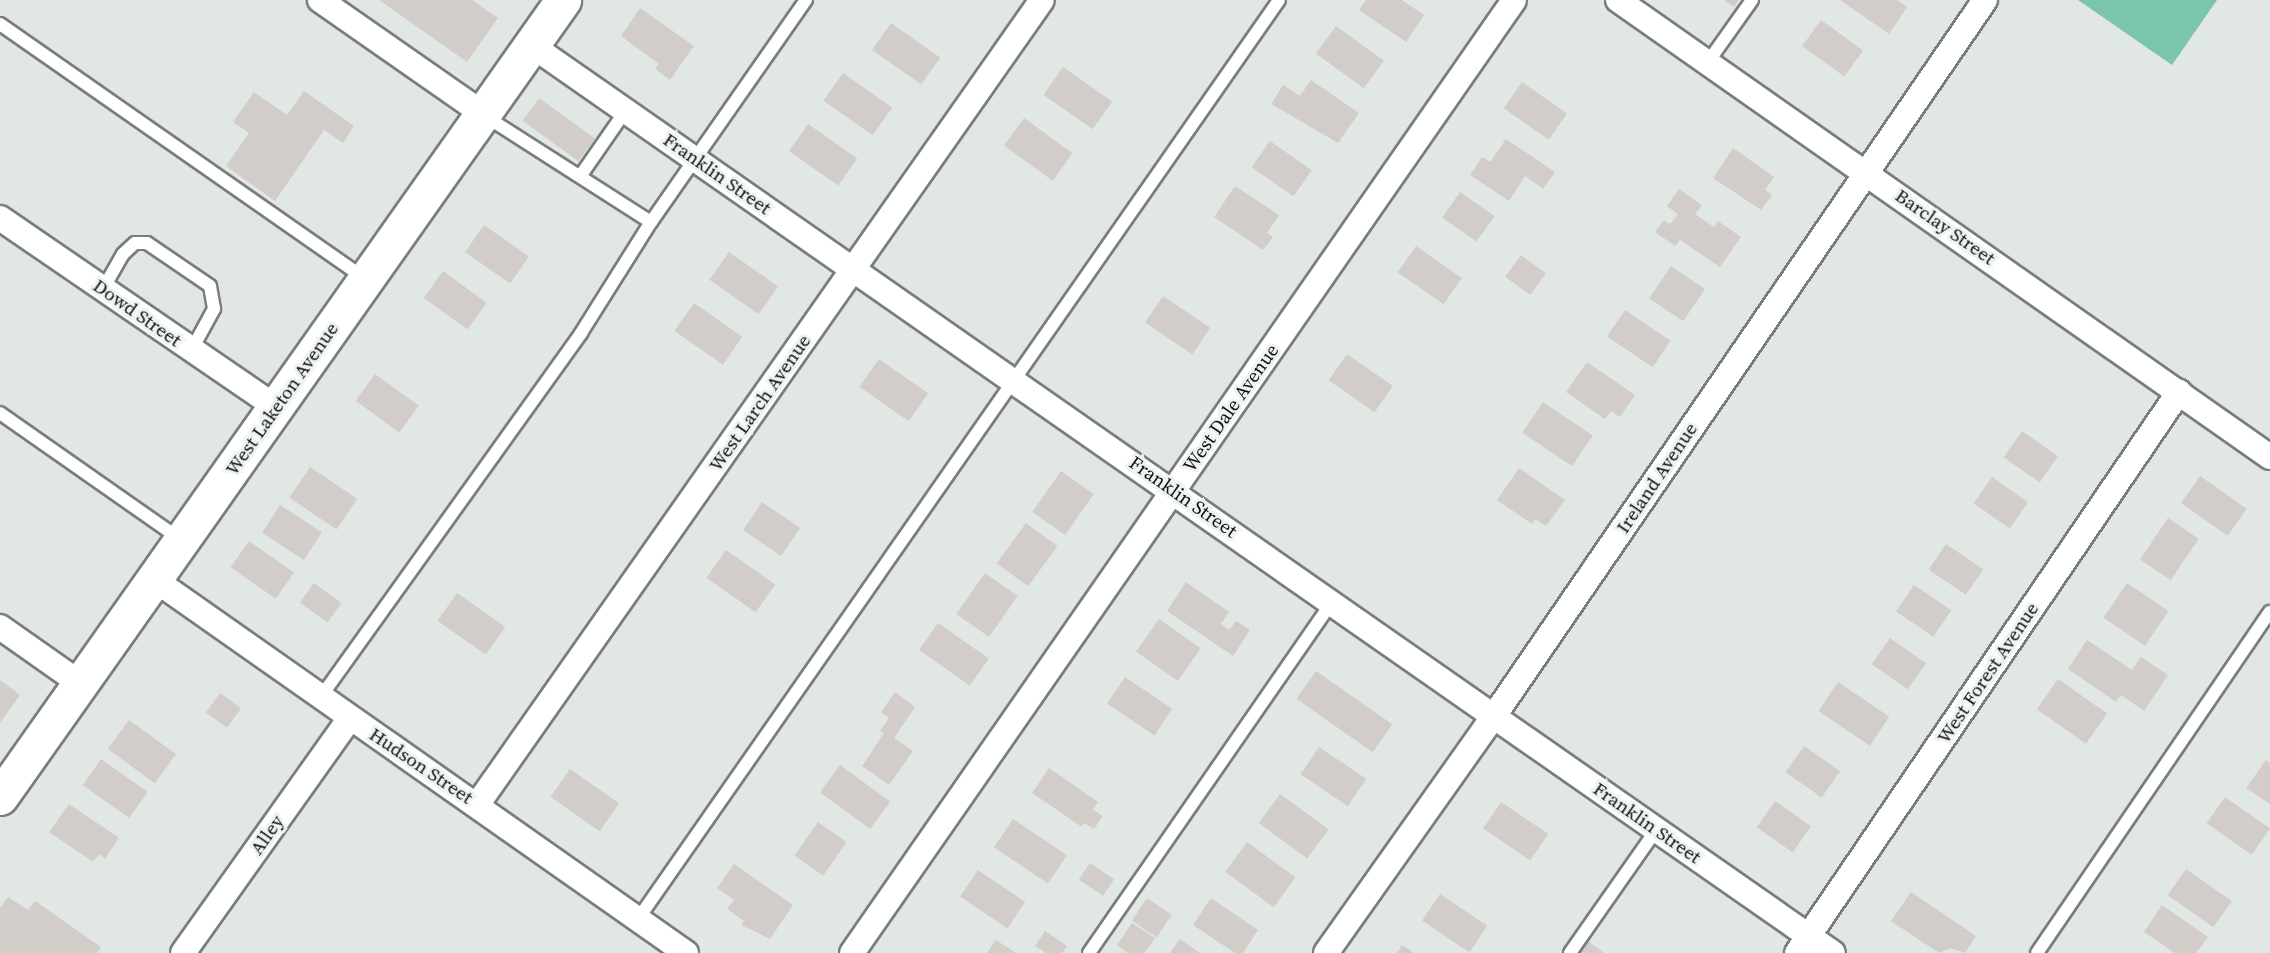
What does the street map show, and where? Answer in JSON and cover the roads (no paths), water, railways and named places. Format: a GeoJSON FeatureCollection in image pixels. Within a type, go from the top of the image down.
{"type":"FeatureCollection","features":[{"type":"Feature","properties":{"kind":"main road","name":"West Laketon Avenue"},"geometry":{"type":"LineString","coordinates":[[0,797],[183,541],[560,1]]}},
{"type":"Feature","properties":{"kind":"street"},"geometry":{"type":"LineString","coordinates":[[320,0],[482,113]]}},
{"type":"Feature","properties":{"kind":"street","name":"West Larch Avenue"},"geometry":{"type":"LineString","coordinates":[[477,805],[1042,0]]}},
{"type":"Feature","properties":{"kind":"street","name":"West Dale Avenue"},"geometry":{"type":"LineString","coordinates":[[852,953],[1514,0]]}},
{"type":"Feature","properties":{"kind":"street","name":"Barclay Street"},"geometry":{"type":"LineString","coordinates":[[1618,0],[1865,170],[2270,457]]}},
{"type":"Feature","properties":{"kind":"street","name":"Ireland Avenue"},"geometry":{"type":"LineString","coordinates":[[1326,953],[1494,716],[1865,170],[1985,0]]}},
{"type":"Feature","properties":{"kind":"street","name":"Franklin Street"},"geometry":{"type":"LineString","coordinates":[[531,45],[1333,601],[1656,830],[1803,945],[1833,953]]}},
{"type":"Feature","properties":{"kind":"street","name":"Dowd Street"},"geometry":{"type":"LineString","coordinates":[[0,218],[276,407]]}},
{"type":"Feature","properties":{"kind":"street","name":"West Forest Avenue"},"geometry":{"type":"LineString","coordinates":[[1803,945],[2179,393]]}},
{"type":"Feature","properties":{"kind":"street","name":"Hudson Street"},"geometry":{"type":"LineString","coordinates":[[155,580],[687,953]]}},
{"type":"Feature","properties":{"kind":"street"},"geometry":{"type":"LineString","coordinates":[[0,628],[81,684]]}},
{"type":"Feature","properties":{"kind":"street","name":"Alley"},"geometry":{"type":"LineString","coordinates":[[184,953],[350,718]]}},
{"type":"Feature","properties":{"kind":"lane"},"geometry":{"type":"LineString","coordinates":[[320,698],[581,333],[651,222],[806,0]]}},
{"type":"Feature","properties":{"kind":"lane"},"geometry":{"type":"LineString","coordinates":[[638,919],[1279,0]]}},
{"type":"Feature","properties":{"kind":"lane"},"geometry":{"type":"LineString","coordinates":[[1708,62],[1752,0]]}},
{"type":"Feature","properties":{"kind":"lane"},"geometry":{"type":"LineString","coordinates":[[0,24],[366,279]]}},
{"type":"Feature","properties":{"kind":"lane"},"geometry":{"type":"LineString","coordinates":[[578,172],[626,110]]}},
{"type":"Feature","properties":{"kind":"lane"},"geometry":{"type":"LineString","coordinates":[[482,113],[505,132],[578,172],[651,222]]}},
{"type":"Feature","properties":{"kind":"lane"},"geometry":{"type":"LineString","coordinates":[[103,289],[122,254],[135,243],[147,243],[210,286],[214,309],[191,351]]}},
{"type":"Feature","properties":{"kind":"lane"},"geometry":{"type":"LineString","coordinates":[[0,413],[183,541]]}},
{"type":"Feature","properties":{"kind":"lane"},"geometry":{"type":"LineString","coordinates":[[1089,953],[1333,601]]}},
{"type":"Feature","properties":{"kind":"lane"},"geometry":{"type":"LineString","coordinates":[[2037,953],[2270,612]]}},
{"type":"Feature","properties":{"kind":"lane"},"geometry":{"type":"LineString","coordinates":[[1570,953],[1656,830]]}}]}
